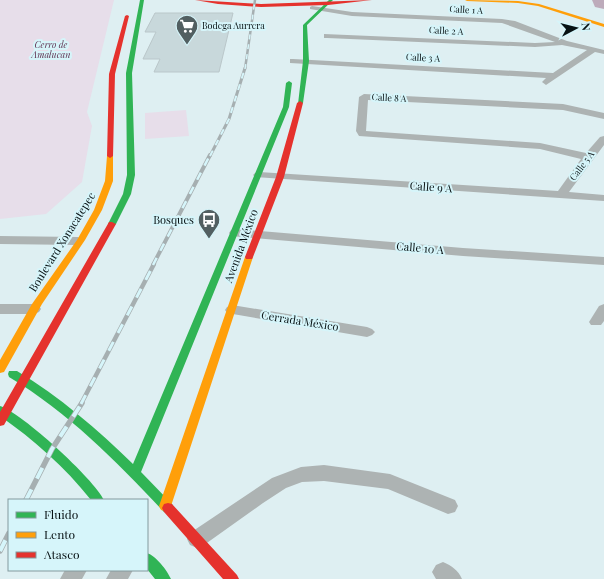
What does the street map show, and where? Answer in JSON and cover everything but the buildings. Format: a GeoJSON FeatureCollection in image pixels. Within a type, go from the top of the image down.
{"type":"FeatureCollection","features":[{"type":"Feature","properties":{"kind":"street"},"geometry":{"type":"LineString","coordinates":[[0,422],[3,412],[24,380],[118,213],[127,194],[131,175],[129,72],[142,0]]}},
{"type":"Feature","properties":{"kind":"street"},"geometry":{"type":"LineString","coordinates":[[197,0],[254,5],[320,4],[370,0]]}},
{"type":"Feature","properties":{"kind":"street"},"geometry":{"type":"LineString","coordinates":[[274,0],[320,4]]}},
{"type":"Feature","properties":{"kind":"street"},"geometry":{"type":"LineString","coordinates":[[467,0],[518,2],[539,5],[604,26]]}},
{"type":"Feature","properties":{"kind":"street"},"geometry":{"type":"LineString","coordinates":[[534,0],[604,21]]}},
{"type":"Feature","properties":{"kind":"street"},"geometry":{"type":"LineString","coordinates":[[298,20],[320,4]]}},
{"type":"Feature","properties":{"kind":"street","name":"Calle 1 A"},"geometry":{"type":"LineString","coordinates":[[320,4],[352,14],[502,21],[512,23],[565,43],[604,52]]}},
{"type":"Feature","properties":{"kind":"street","name":"Avenida México"},"geometry":{"type":"LineString","coordinates":[[165,506],[258,234],[280,177],[300,108],[306,61],[305,24],[320,4]]}},
{"type":"Feature","properties":{"kind":"street","name":"Boulevard Xonacatepec"},"geometry":{"type":"LineString","coordinates":[[129,7],[112,74],[109,181],[106,193],[98,211],[34,309],[0,369],[24,380],[76,416],[135,473],[232,579]]}},
{"type":"Feature","properties":{"kind":"street","name":"Calle 2 A"},"geometry":{"type":"LineString","coordinates":[[327,36],[535,45],[565,43]]}},
{"type":"Feature","properties":{"kind":"street"},"geometry":{"type":"LineString","coordinates":[[543,85],[553,76],[593,50]]}},
{"type":"Feature","properties":{"kind":"street","name":"Calle 3 A"},"geometry":{"type":"LineString","coordinates":[[292,65],[306,61],[553,76]]}},
{"type":"Feature","properties":{"kind":"street","name":"Avenida México"},"geometry":{"type":"LineString","coordinates":[[135,473],[286,107],[292,65]]}},
{"type":"Feature","properties":{"kind":"street","name":"Calle 8 A"},"geometry":{"type":"LineString","coordinates":[[588,157],[540,146],[363,134],[364,97],[563,107],[604,116]]}},
{"type":"Feature","properties":{"kind":"street","name":"Calle 5 A"},"geometry":{"type":"LineString","coordinates":[[561,195],[588,157],[604,139]]}},
{"type":"Feature","properties":{"kind":"street","name":"Calle 9 A"},"geometry":{"type":"LineString","coordinates":[[259,175],[604,198]]}},
{"type":"Feature","properties":{"kind":"street","name":"Calle 10 A"},"geometry":{"type":"LineString","coordinates":[[235,233],[463,252],[579,258],[604,261]]}},
{"type":"Feature","properties":{"kind":"street"},"geometry":{"type":"LineString","coordinates":[[0,240],[78,241]]}},
{"type":"Feature","properties":{"kind":"street"},"geometry":{"type":"LineString","coordinates":[[0,309],[34,309]]}},
{"type":"Feature","properties":{"kind":"street"},"geometry":{"type":"LineString","coordinates":[[596,322],[604,309]]}},
{"type":"Feature","properties":{"kind":"street","name":"Cerrada México"},"geometry":{"type":"LineString","coordinates":[[232,310],[367,332]]}},
{"type":"Feature","properties":{"kind":"street"},"geometry":{"type":"LineString","coordinates":[[3,412],[52,449],[97,499]]}},
{"type":"Feature","properties":{"kind":"street"},"geometry":{"type":"LineString","coordinates":[[197,539],[256,497],[279,484],[302,475],[324,473],[390,482],[448,506]]}},
{"type":"Feature","properties":{"kind":"street"},"geometry":{"type":"LineString","coordinates":[[148,560],[164,579]]}},
{"type":"Feature","properties":{"kind":"green space","name":"Cerro de Amalucan"},"geometry":{"type":"Polygon","coordinates":[[[0,0],[114,0],[87,112],[92,126],[82,182],[46,214],[0,219],[0,0]]]}},
{"type":"Feature","properties":{"kind":"green space"},"geometry":{"type":"Polygon","coordinates":[[[186,110],[189,136],[145,139],[145,113],[186,110]]]}},
{"type":"Feature","properties":{"kind":"waterway"},"geometry":{"type":"LineString","coordinates":[[599,0],[600,4],[604,5]]}},
{"type":"Feature","properties":{"kind":"railway"},"geometry":{"type":"LineString","coordinates":[[245,69],[255,0]]}},
{"type":"Feature","properties":{"kind":"railway"},"geometry":{"type":"LineString","coordinates":[[210,156],[229,119],[245,68]]}},
{"type":"Feature","properties":{"kind":"railway"},"geometry":{"type":"LineString","coordinates":[[153,265],[210,155]]}},
{"type":"Feature","properties":{"kind":"railway"},"geometry":{"type":"LineString","coordinates":[[81,404],[154,264]]}},
{"type":"Feature","properties":{"kind":"railway"},"geometry":{"type":"LineString","coordinates":[[27,499],[52,449],[82,403]]}},
{"type":"Feature","properties":{"kind":"railway"},"geometry":{"type":"LineString","coordinates":[[0,551],[8,535]]}},
{"type":"Feature","properties":{"kind":"traffic: fast"},"geometry":{"type":"LineString","coordinates":[[112,224],[127,194],[131,175],[129,73],[142,0]]}},
{"type":"Feature","properties":{"kind":"traffic: fast"},"geometry":{"type":"LineString","coordinates":[[300,103],[306,61],[305,25],[331,0]]}},
{"type":"Feature","properties":{"kind":"traffic: fast"},"geometry":{"type":"LineString","coordinates":[[135,473],[286,107],[289,83]]}},
{"type":"Feature","properties":{"kind":"traffic: fast"},"geometry":{"type":"LineString","coordinates":[[13,374],[35,387],[76,418],[114,453],[168,508]]}},
{"type":"Feature","properties":{"kind":"traffic: fast"},"geometry":{"type":"LineString","coordinates":[[0,410],[40,440],[76,474],[97,499]]}},
{"type":"Feature","properties":{"kind":"traffic: fast"},"geometry":{"type":"LineString","coordinates":[[148,560],[164,579]]}},
{"type":"Feature","properties":{"kind":"traffic: slow"},"geometry":{"type":"LineString","coordinates":[[467,0],[518,2],[539,5],[604,26]]}},
{"type":"Feature","properties":{"kind":"traffic: slow"},"geometry":{"type":"LineString","coordinates":[[0,369],[37,304],[81,240],[98,210],[109,181],[110,156]]}},
{"type":"Feature","properties":{"kind":"traffic: slow"},"geometry":{"type":"LineString","coordinates":[[165,506],[249,257]]}},
{"type":"Feature","properties":{"kind":"traffic: jam"},"geometry":{"type":"LineString","coordinates":[[197,0],[261,6],[328,4],[370,0]]}},
{"type":"Feature","properties":{"kind":"traffic: jam"},"geometry":{"type":"LineString","coordinates":[[110,156],[112,74],[127,16]]}},
{"type":"Feature","properties":{"kind":"traffic: jam"},"geometry":{"type":"LineString","coordinates":[[249,257],[280,177],[300,103]]}},
{"type":"Feature","properties":{"kind":"traffic: jam"},"geometry":{"type":"LineString","coordinates":[[0,422],[112,224]]}},
{"type":"Feature","properties":{"kind":"traffic: jam"},"geometry":{"type":"LineString","coordinates":[[168,508],[232,579]]}},
{"type":"Feature","properties":{"kind":"place","name":"Bodega Aurrera"},"geometry":{"type":"Point","coordinates":[187,46]}},
{"type":"Feature","properties":{"kind":"place","name":"Bosques"},"geometry":{"type":"Point","coordinates":[209,240]}}]}
